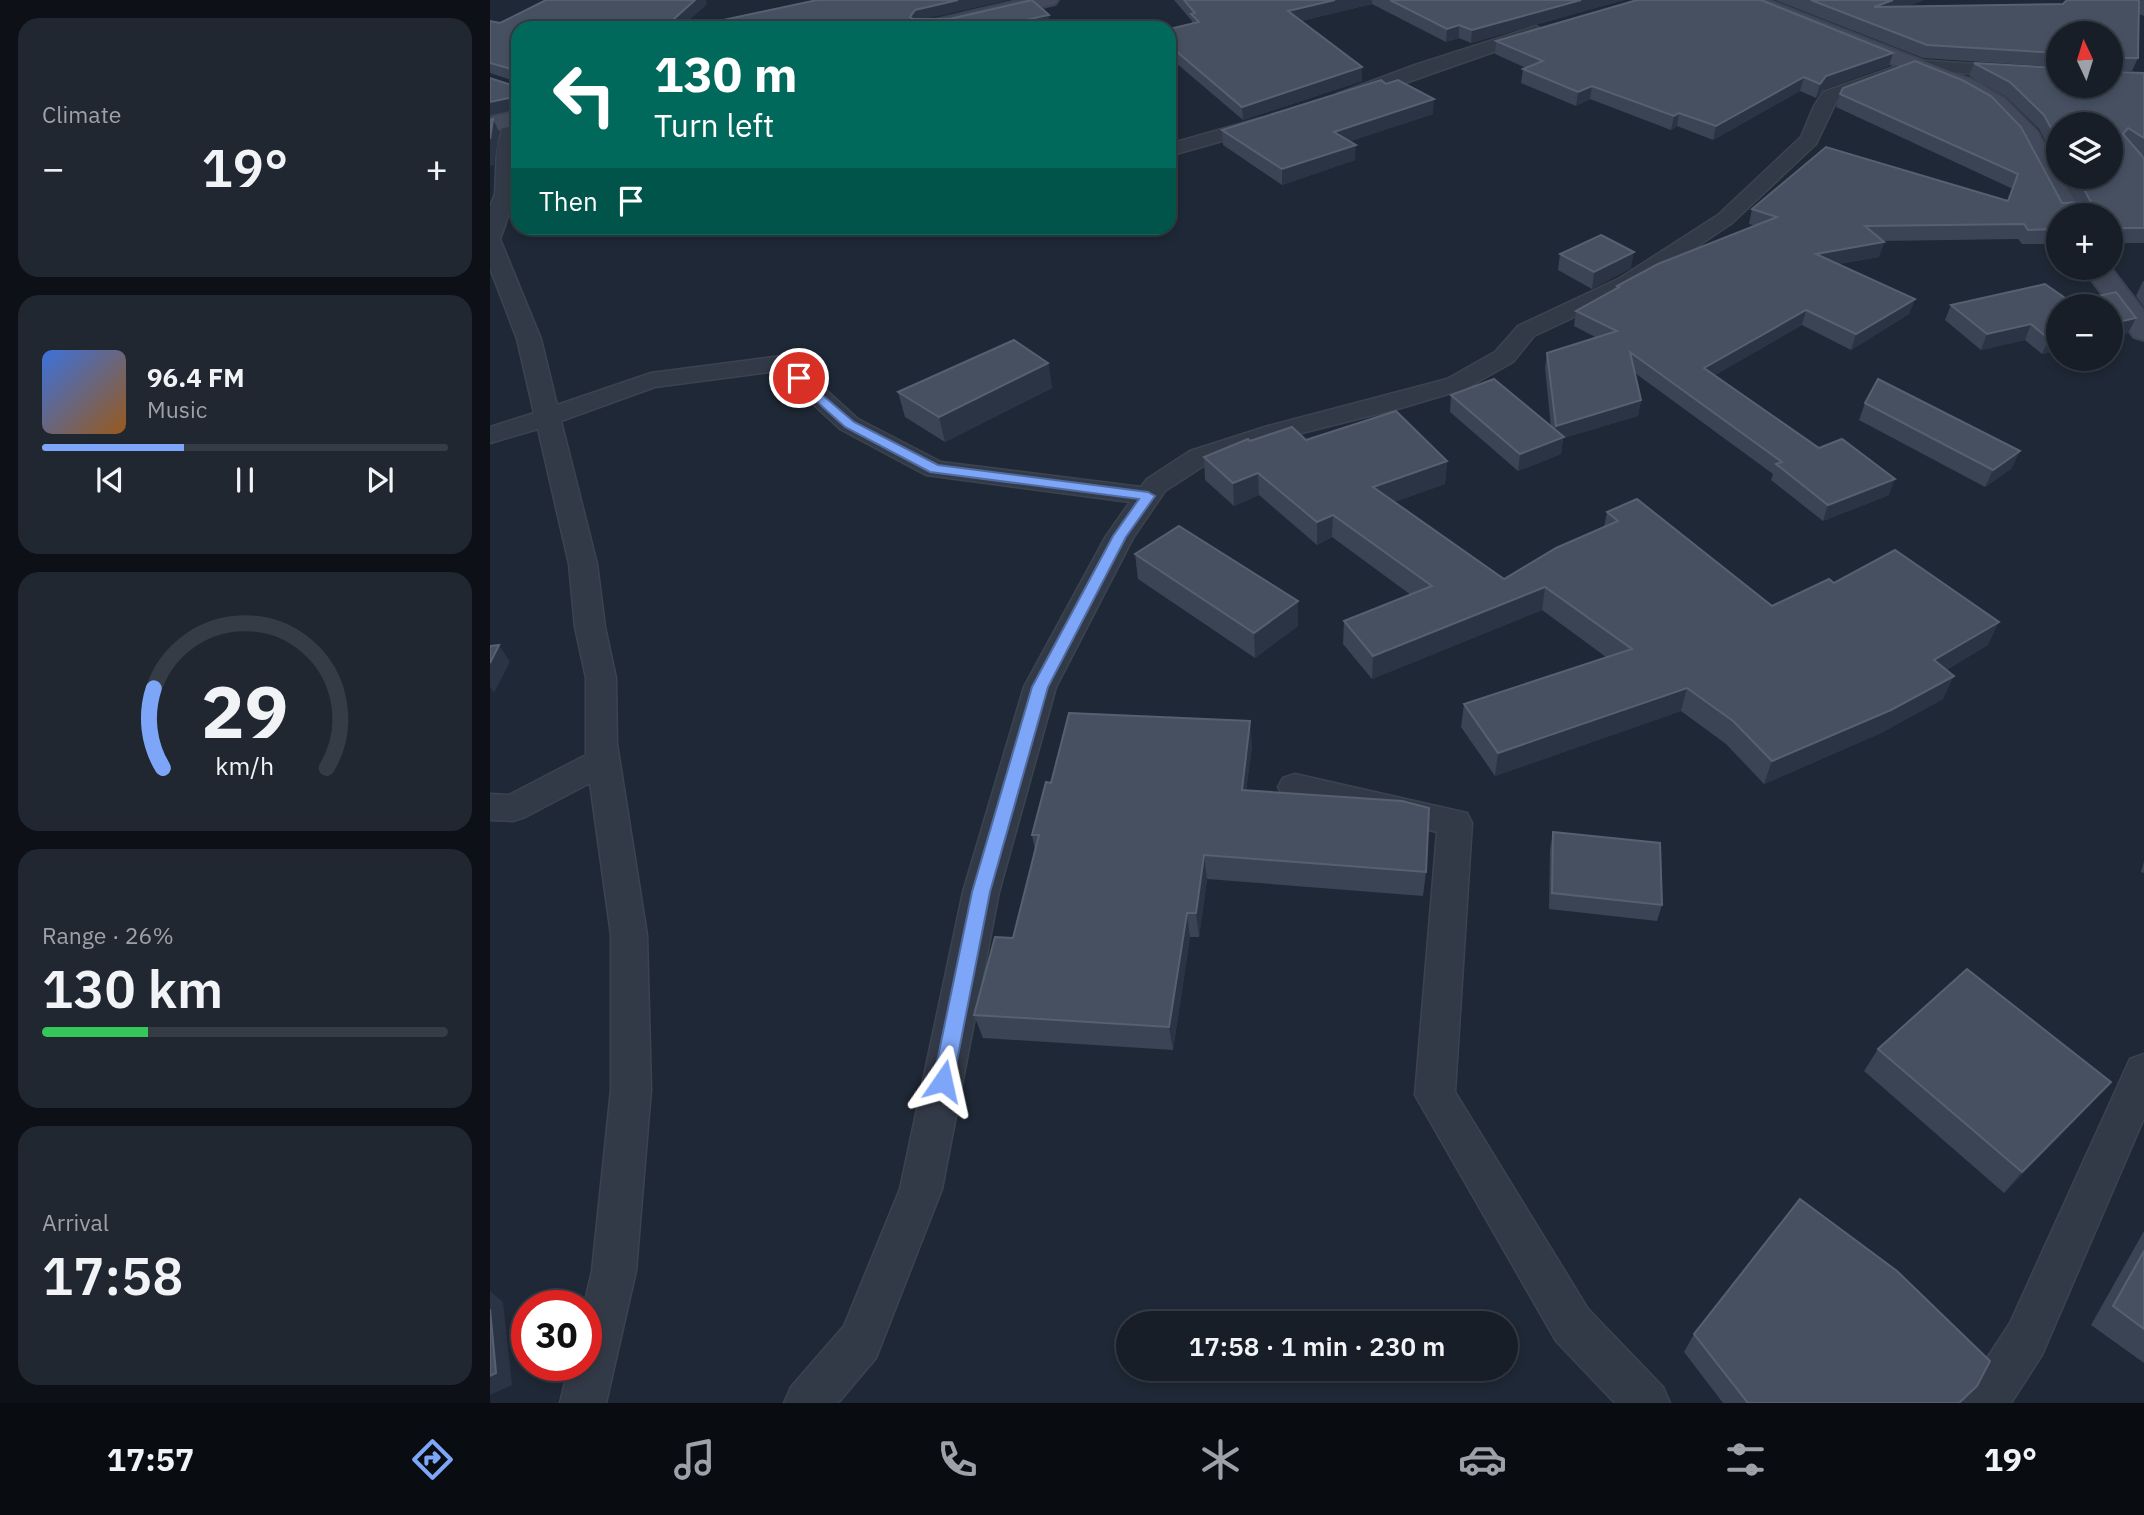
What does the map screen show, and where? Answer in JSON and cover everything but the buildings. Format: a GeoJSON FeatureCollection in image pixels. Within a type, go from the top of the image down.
{"type":"FeatureCollection","features":[{"type":"Feature","properties":{"kind":"street"},"geometry":{"type":"LineString","coordinates":[[956,21],[1048,0]]}},
{"type":"Feature","properties":{"kind":"street"},"geometry":{"type":"LineString","coordinates":[[1750,0],[1968,86],[1996,103],[2029,136],[2063,203]]}},
{"type":"Feature","properties":{"kind":"street"},"geometry":{"type":"LineString","coordinates":[[1322,104],[1549,28]]}},
{"type":"Feature","properties":{"kind":"street"},"geometry":{"type":"LineString","coordinates":[[807,1403],[860,1342],[921,1189],[981,892],[1040,687],[1120,536],[1156,485],[1199,457],[1277,431],[1392,403],[1456,384],[1504,357],[1526,331],[1628,284],[1725,219],[1810,140],[1821,106],[1830,96],[1914,65],[2046,73]]}},
{"type":"Feature","properties":{"kind":"street"},"geometry":{"type":"LineString","coordinates":[[507,120],[505,194],[490,239],[529,339],[583,564],[590,627],[601,678],[604,761],[629,935],[631,1090],[614,1271],[583,1403]]}},
{"type":"Feature","properties":{"kind":"street"},"geometry":{"type":"LineString","coordinates":[[1176,148],[1273,120]]}},
{"type":"Feature","properties":{"kind":"street"},"geometry":{"type":"LineString","coordinates":[[2106,280],[2144,331]]}},
{"type":"Feature","properties":{"kind":"street"},"geometry":{"type":"LineString","coordinates":[[490,435],[651,380],[782,363],[849,425],[935,469],[1148,496]]}},
{"type":"Feature","properties":{"kind":"street"},"geometry":{"type":"LineString","coordinates":[[490,807],[513,808],[604,761]]}},
{"type":"Feature","properties":{"kind":"street"},"geometry":{"type":"LineString","coordinates":[[1295,787],[1455,823],[1435,1095],[1572,1325],[1647,1403]]}},
{"type":"Feature","properties":{"kind":"street"},"geometry":{"type":"LineString","coordinates":[[1984,1403],[2026,1339],[2144,1072]]}},
{"type":"Feature","properties":{"kind":"route"},"geometry":{"type":"LineString","coordinates":[[799,378],[849,425],[935,469],[1148,496],[1120,536],[1080,607],[1040,687],[981,892],[943,1081]]}}]}
